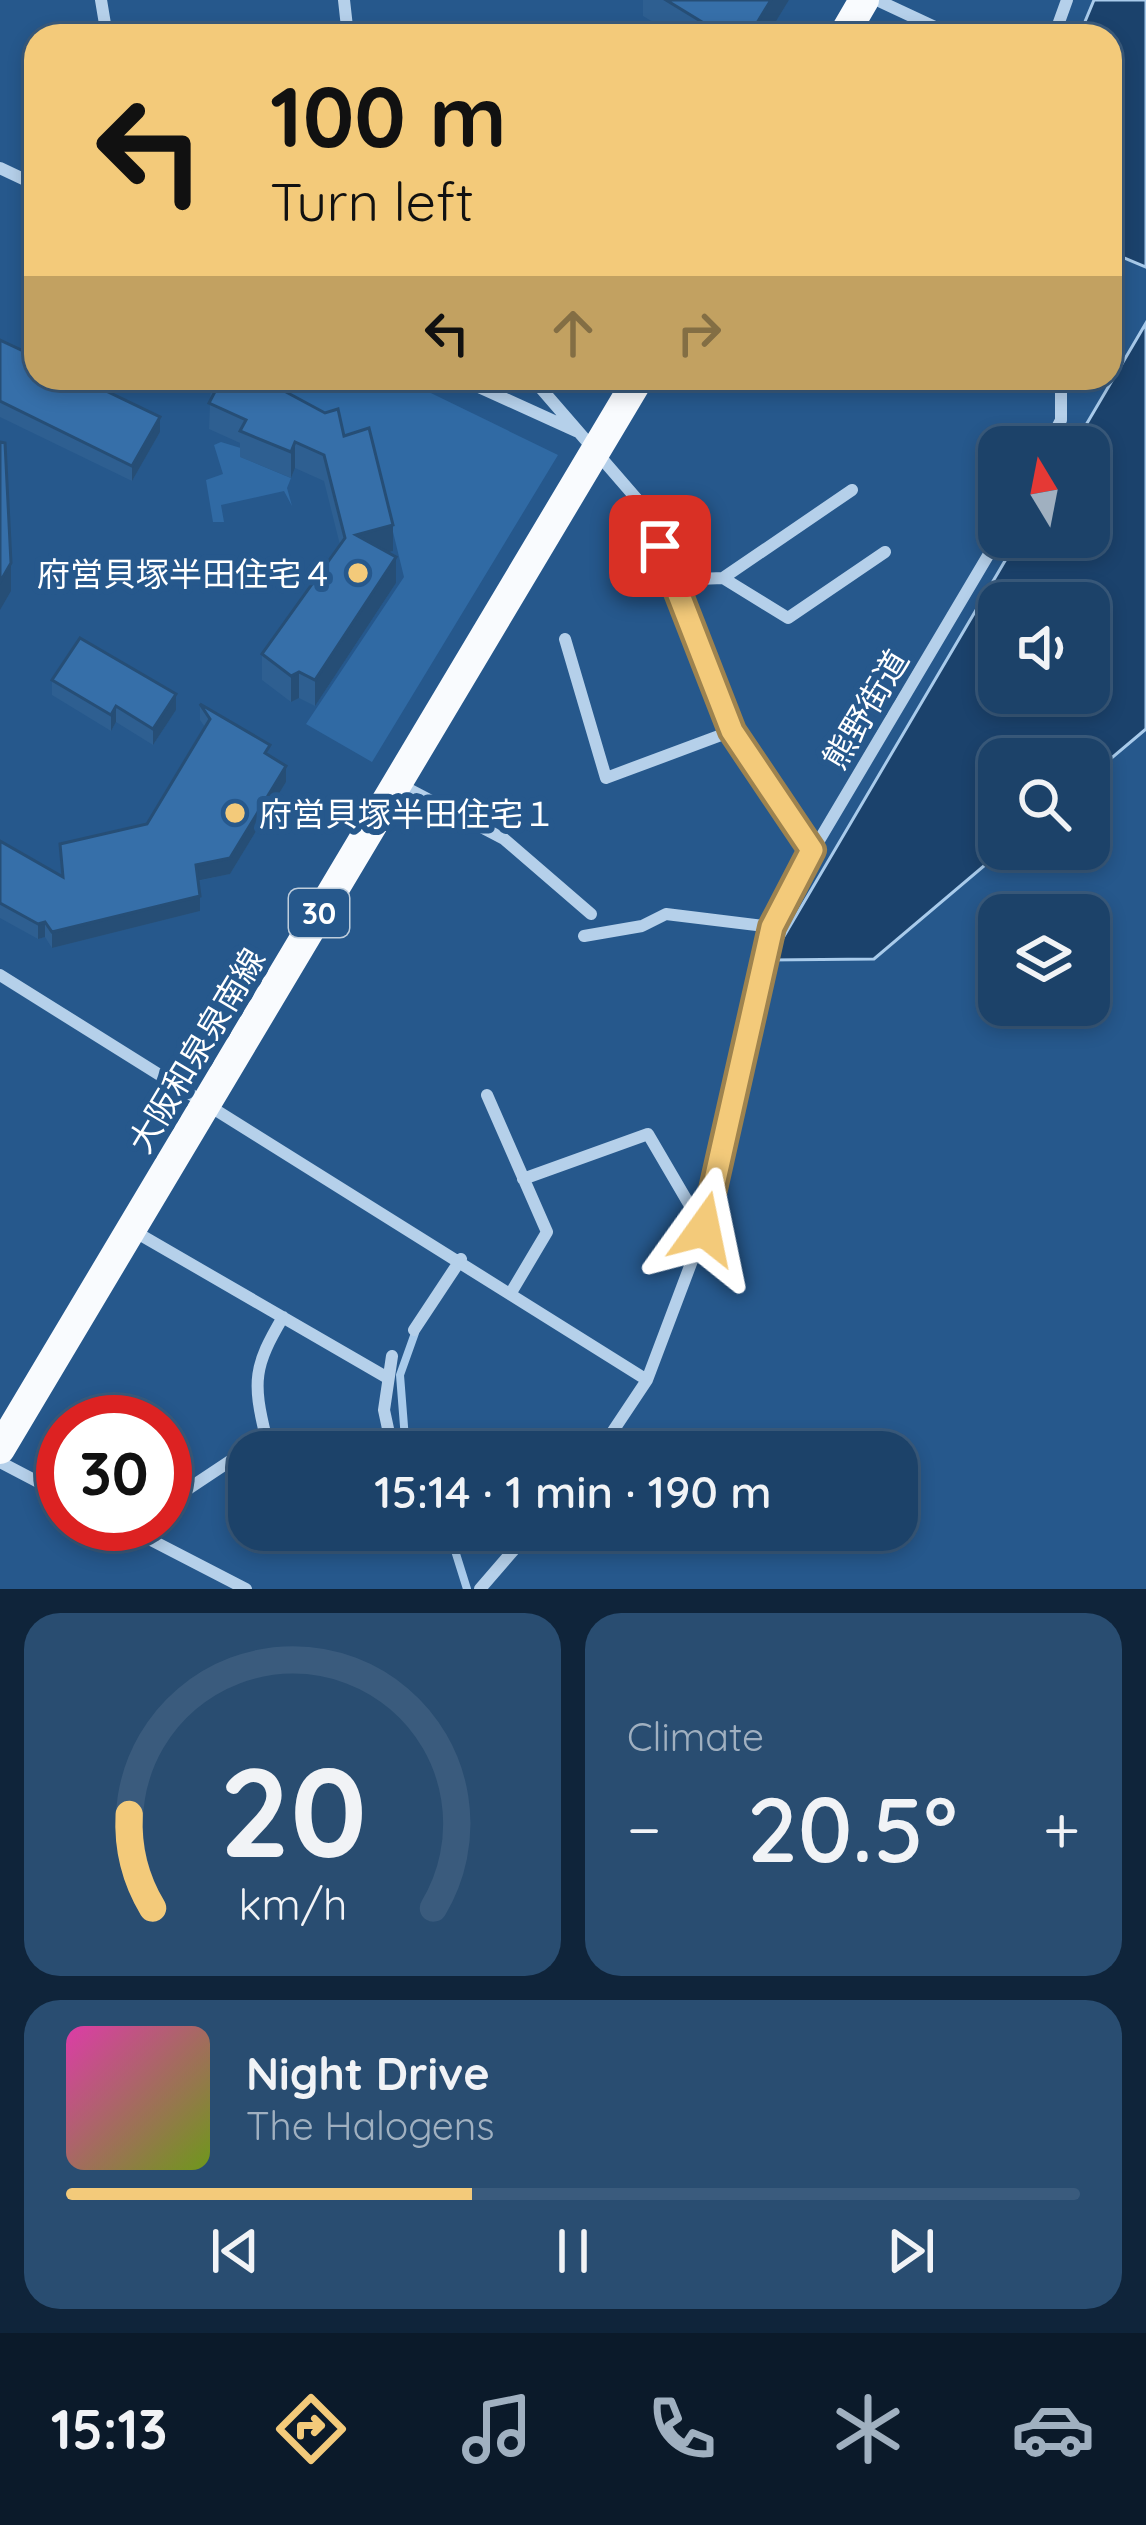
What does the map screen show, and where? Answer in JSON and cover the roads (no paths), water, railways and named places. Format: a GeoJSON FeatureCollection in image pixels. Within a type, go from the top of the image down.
{"type":"FeatureCollection","features":[{"type":"Feature","properties":{"kind":"main road","name":"大阪和泉泉南線"},"geometry":{"type":"LineString","coordinates":[[0,1449],[396,782],[590,441],[630,390]]}},
{"type":"Feature","properties":{"kind":"street"},"geometry":{"type":"LineString","coordinates":[[877,0],[928,24]]}},
{"type":"Feature","properties":{"kind":"street"},"geometry":{"type":"LineString","coordinates":[[484,390],[590,441]]}},
{"type":"Feature","properties":{"kind":"street"},"geometry":{"type":"LineString","coordinates":[[543,390],[648,512],[732,731],[812,850]]}},
{"type":"Feature","properties":{"kind":"street"},"geometry":{"type":"LineString","coordinates":[[1058,426],[1061,390]]}},
{"type":"Feature","properties":{"kind":"street"},"geometry":{"type":"LineString","coordinates":[[671,580],[723,578],[852,490]]}},
{"type":"Feature","properties":{"kind":"street"},"geometry":{"type":"LineString","coordinates":[[723,578],[788,618],[885,552]]}},
{"type":"Feature","properties":{"kind":"street","name":"熊野街道"},"geometry":{"type":"LineString","coordinates":[[613,1431],[647,1380],[704,1229],[772,927],[812,850],[986,558]]}},
{"type":"Feature","properties":{"kind":"street"},"geometry":{"type":"LineString","coordinates":[[565,639],[606,778],[732,731]]}},
{"type":"Feature","properties":{"kind":"street"},"geometry":{"type":"LineString","coordinates":[[396,782],[504,839],[591,914]]}},
{"type":"Feature","properties":{"kind":"street"},"geometry":{"type":"LineString","coordinates":[[584,936],[642,926],[666,914],[772,927]]}},
{"type":"Feature","properties":{"kind":"street"},"geometry":{"type":"LineString","coordinates":[[0,974],[512,1291],[647,1380]]}},
{"type":"Feature","properties":{"kind":"street"},"geometry":{"type":"LineString","coordinates":[[487,1095],[547,1232],[512,1291]]}},
{"type":"Feature","properties":{"kind":"street"},"geometry":{"type":"LineString","coordinates":[[524,1179],[648,1134],[704,1229]]}},
{"type":"Feature","properties":{"kind":"street"},"geometry":{"type":"LineString","coordinates":[[131,1229],[386,1377]]}},
{"type":"Feature","properties":{"kind":"street"},"geometry":{"type":"LineString","coordinates":[[414,1330],[461,1259]]}},
{"type":"Feature","properties":{"kind":"street"},"geometry":{"type":"LineString","coordinates":[[192,1486],[266,1437],[255,1377],[258,1359],[283,1317]]}},
{"type":"Feature","properties":{"kind":"street"},"geometry":{"type":"LineString","coordinates":[[388,1431],[384,1410],[392,1356]]}},
{"type":"Feature","properties":{"kind":"street"},"geometry":{"type":"LineString","coordinates":[[0,1462],[36,1481]]}},
{"type":"Feature","properties":{"kind":"street"},"geometry":{"type":"LineString","coordinates":[[172,1551],[246,1589]]}},
{"type":"Feature","properties":{"kind":"street"},"geometry":{"type":"LineString","coordinates":[[480,1589],[513,1551]]}},
{"type":"Feature","properties":{"kind":"waterway"},"geometry":{"type":"LineString","coordinates":[[404,1431],[400,1375],[415,1333]]}},
{"type":"Feature","properties":{"kind":"waterway"},"geometry":{"type":"LineString","coordinates":[[455,1551],[467,1589]]}},
{"type":"Feature","properties":{"kind":"place","name":"府営貝塚半田住宅４"},"geometry":{"type":"Point","coordinates":[358,573]}},
{"type":"Feature","properties":{"kind":"place","name":"府営貝塚半田住宅１"},"geometry":{"type":"Point","coordinates":[235,813]}}]}
